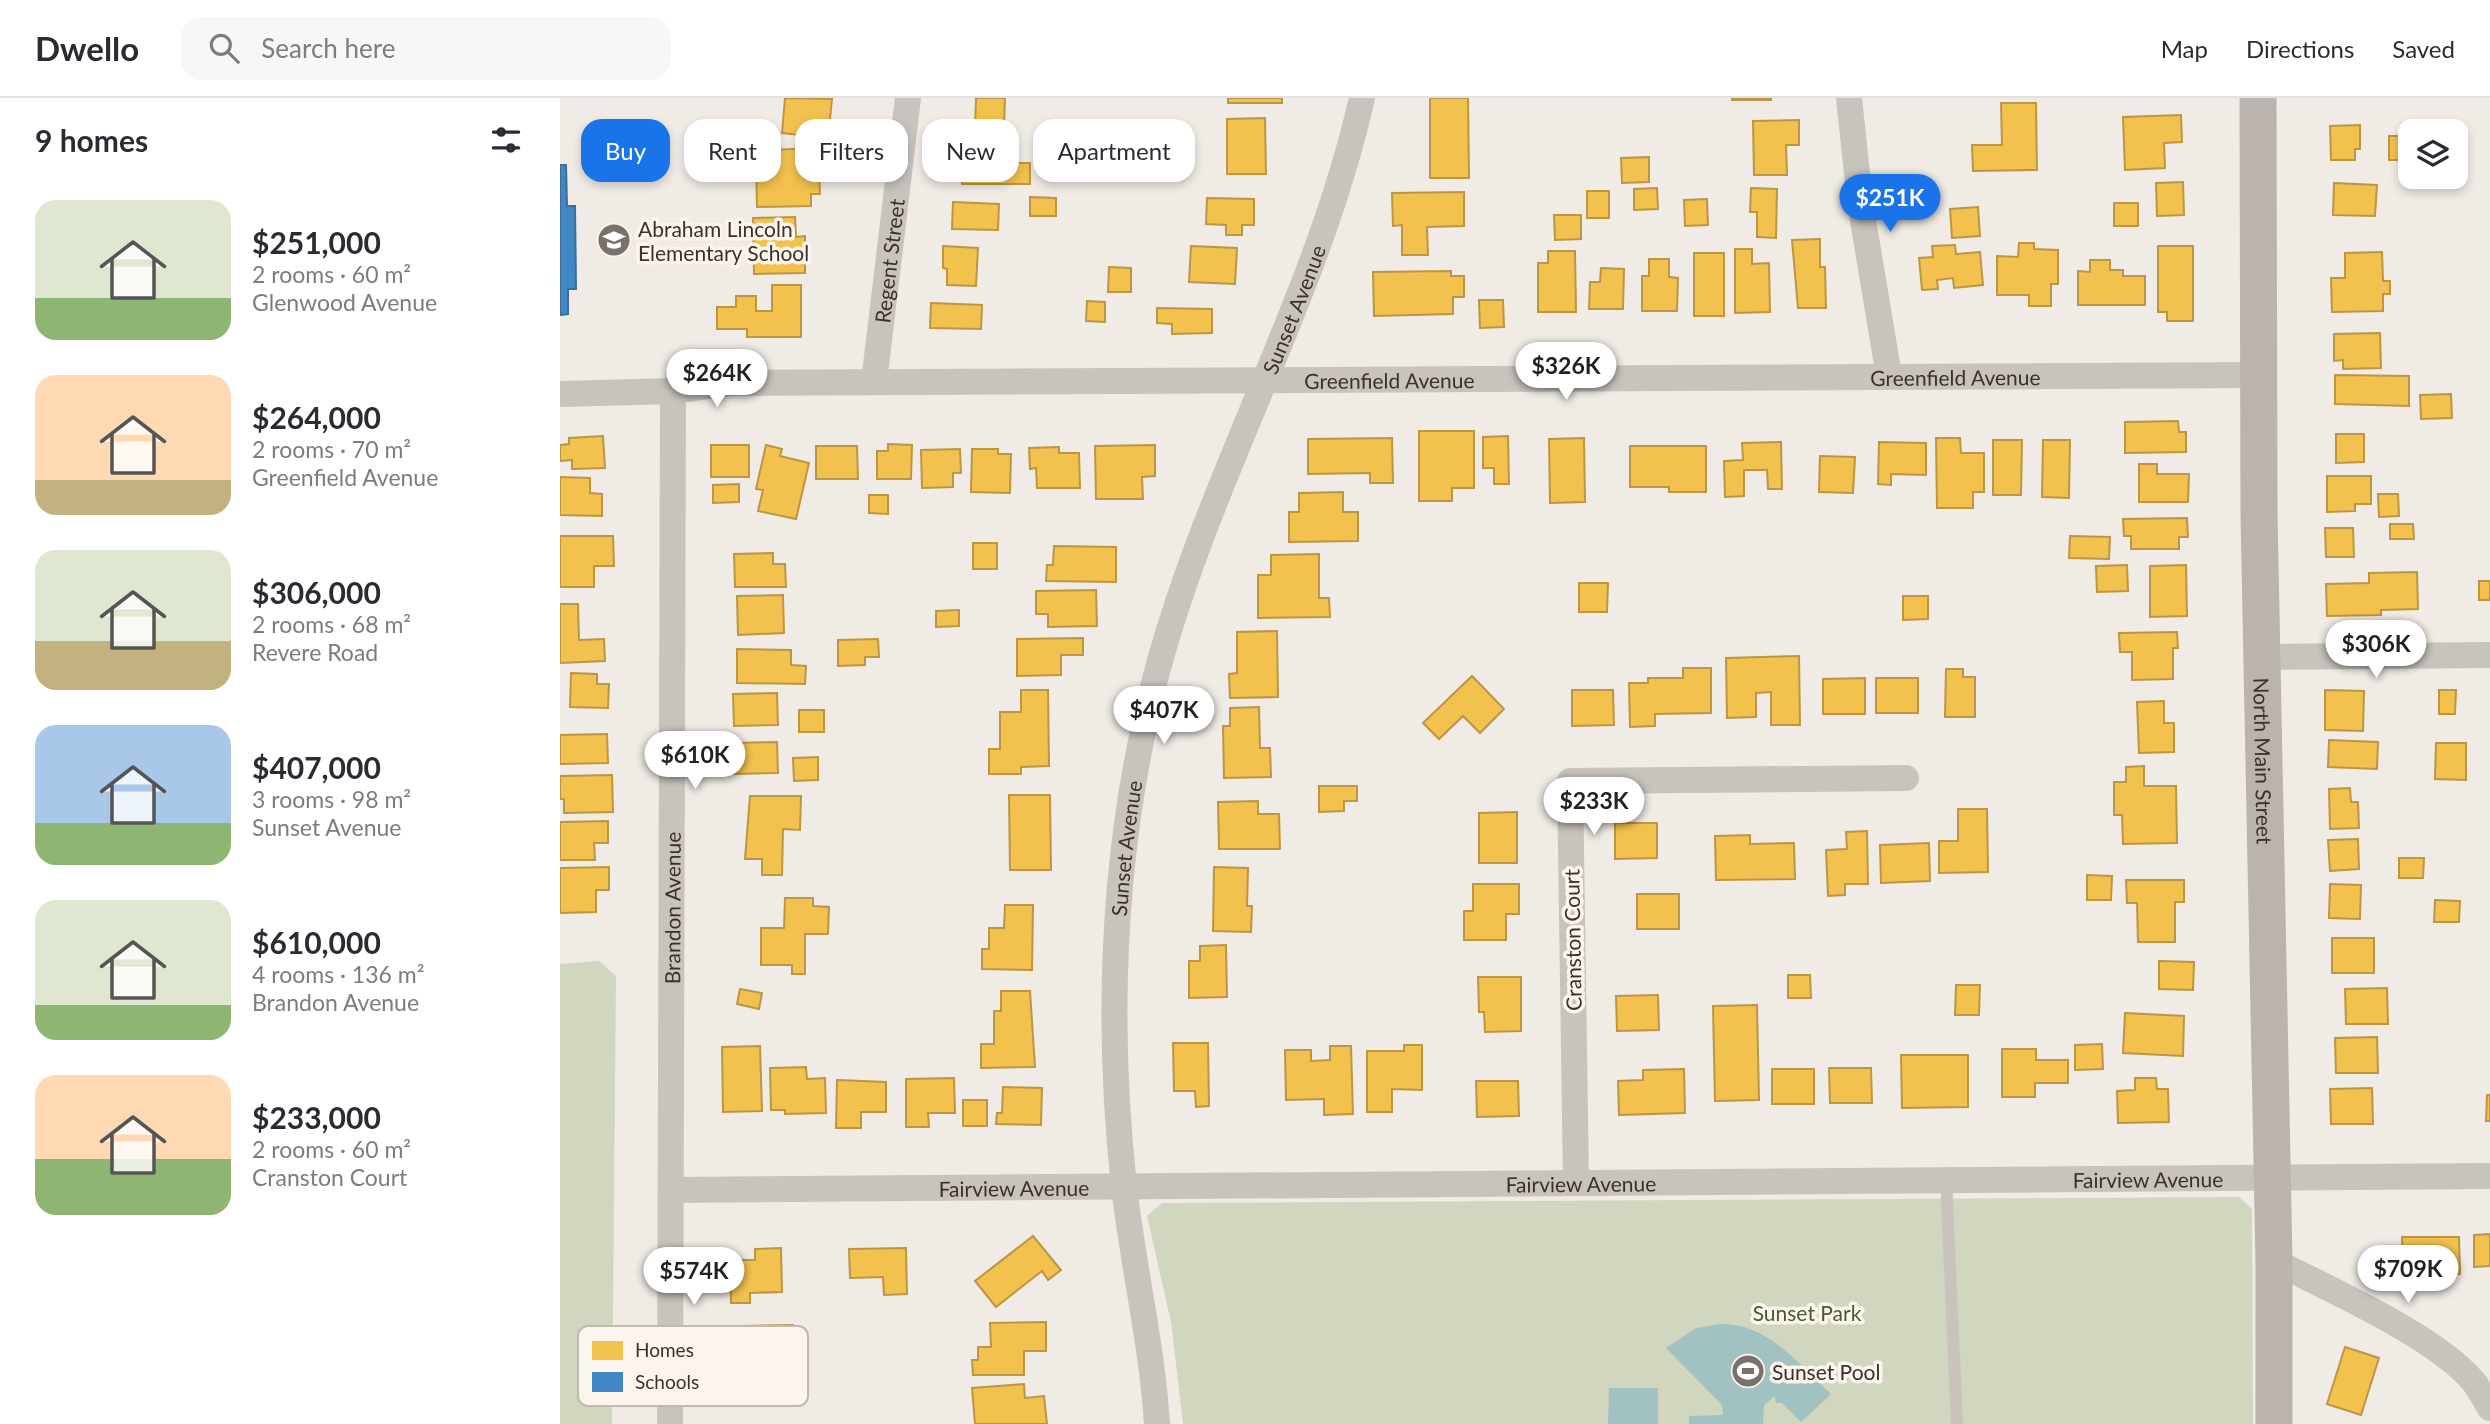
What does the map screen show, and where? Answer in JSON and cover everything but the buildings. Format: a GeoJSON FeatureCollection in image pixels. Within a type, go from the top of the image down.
{"type":"FeatureCollection","features":[{"type":"Feature","properties":{"kind":"street","name":"Regent Street"},"geometry":{"type":"LineString","coordinates":[[874,382],[908,98]]}},
{"type":"Feature","properties":{"kind":"street","name":"Sunset Avenue"},"geometry":{"type":"LineString","coordinates":[[1157,1424],[1154,1386],[1124,1186],[1115,1046],[1116,952],[1123,856],[1139,749],[1154,685],[1183,588],[1337,187],[1362,98]]}},
{"type":"Feature","properties":{"kind":"street"},"geometry":{"type":"LineString","coordinates":[[1849,98],[1860,202],[1889,376]]}},
{"type":"Feature","properties":{"kind":"street","name":"North Main Street"},"geometry":{"type":"LineString","coordinates":[[2258,98],[2261,657],[2274,1261],[2274,1424]]}},
{"type":"Feature","properties":{"kind":"street","name":"Greenfield Avenue"},"geometry":{"type":"LineString","coordinates":[[560,394],[673,391],[730,383],[2259,374]]}},
{"type":"Feature","properties":{"kind":"street","name":"Brandon Avenue"},"geometry":{"type":"LineString","coordinates":[[670,1326],[673,391]]}},
{"type":"Feature","properties":{"kind":"street"},"geometry":{"type":"LineString","coordinates":[[2261,657],[2490,655]]}},
{"type":"Feature","properties":{"kind":"street","name":"Cranston Court"},"geometry":{"type":"LineString","coordinates":[[1576,1183],[1570,781],[1906,778]]}},
{"type":"Feature","properties":{"kind":"street","name":"Fairview Avenue"},"geometry":{"type":"LineString","coordinates":[[671,1190],[2490,1176]]}},
{"type":"Feature","properties":{"kind":"street"},"geometry":{"type":"LineString","coordinates":[[2274,1261],[2361,1305],[2439,1353],[2473,1380],[2490,1408]]}},
{"type":"Feature","properties":{"kind":"street","name":"Brandon Avenue"},"geometry":{"type":"LineString","coordinates":[[670,1406],[670,1424]]}},
{"type":"Feature","properties":{"kind":"lane"},"geometry":{"type":"LineString","coordinates":[[1946,1180],[1957,1424]]}},
{"type":"Feature","properties":{"kind":"green space"},"geometry":{"type":"Polygon","coordinates":[[[599,961],[616,976],[613,1326],[578,1326],[578,1406],[612,1406],[612,1424],[560,1424],[560,964],[599,961]]]}},
{"type":"Feature","properties":{"kind":"green space","name":"Sunset Park"},"geometry":{"type":"Polygon","coordinates":[[[2239,1197],[2252,1209],[2253,1424],[1183,1424],[1171,1322],[1147,1216],[1162,1203],[2239,1197]]]}},
{"type":"Feature","properties":{"kind":"water","name":"Sunset Pool"},"geometry":{"type":"Polygon","coordinates":[[[1720,1324],[1737,1325],[1768,1338],[1782,1347],[1831,1394],[1801,1422],[1782,1403],[1776,1403],[1775,1396],[1764,1405],[1763,1424],[1689,1424],[1689,1416],[1723,1415],[1722,1405],[1666,1348],[1696,1328],[1720,1324]]]}},
{"type":"Feature","properties":{"kind":"water"},"geometry":{"type":"Polygon","coordinates":[[[1609,1388],[1658,1388],[1658,1424],[1608,1424],[1609,1388]]]}},
{"type":"Feature","properties":{"kind":"place","name":"Abraham Lincoln Elementary School"},"geometry":{"type":"Point","coordinates":[614,240]}},
{"type":"Feature","properties":{"kind":"place","name":"Sunset Pool"},"geometry":{"type":"Point","coordinates":[1748,1371]}}]}
